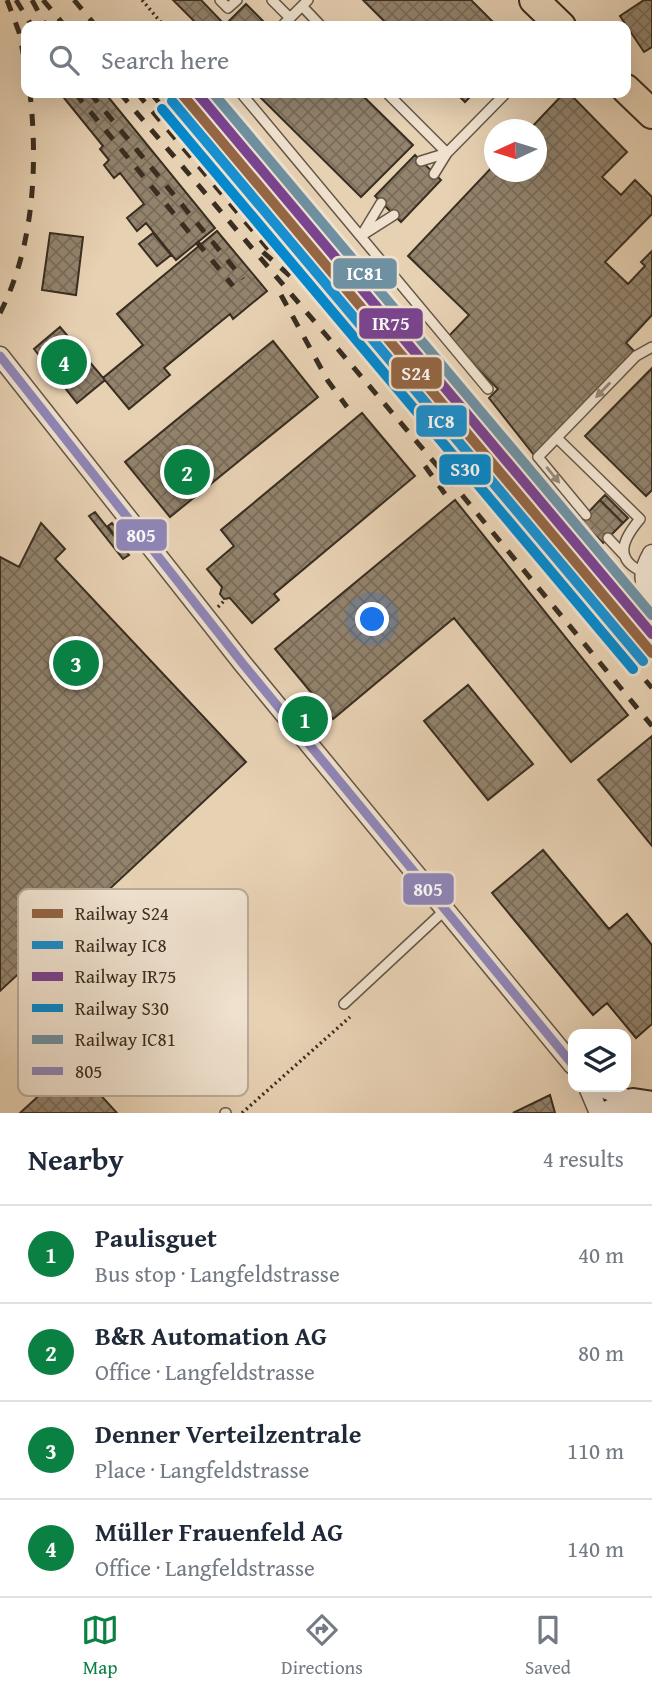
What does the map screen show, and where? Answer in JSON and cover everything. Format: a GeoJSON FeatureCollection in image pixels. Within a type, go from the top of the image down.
{"type":"FeatureCollection","features":[{"type":"Feature","properties":{"kind":"main road"},"geometry":{"type":"LineString","coordinates":[[534,0],[556,21]]}},
{"type":"Feature","properties":{"kind":"main road"},"geometry":{"type":"LineString","coordinates":[[631,94],[652,114]]}},
{"type":"Feature","properties":{"kind":"street"},"geometry":{"type":"LineString","coordinates":[[0,356],[243,664],[568,1059]]}},
{"type":"Feature","properties":{"kind":"street"},"geometry":{"type":"LineString","coordinates":[[652,554],[643,572],[644,583],[652,597]]}},
{"type":"Feature","properties":{"kind":"street"},"geometry":{"type":"LineString","coordinates":[[590,1092],[599,1113]]}},
{"type":"Feature","properties":{"kind":"street"},"geometry":{"type":"LineString","coordinates":[[612,1092],[639,1104]]}},
{"type":"Feature","properties":{"kind":"lane"},"geometry":{"type":"LineString","coordinates":[[219,0],[228,8],[237,0]]}},
{"type":"Feature","properties":{"kind":"lane"},"geometry":{"type":"LineString","coordinates":[[272,0],[290,18]]}},
{"type":"Feature","properties":{"kind":"lane"},"geometry":{"type":"LineString","coordinates":[[287,21],[305,3],[318,21]]}},
{"type":"Feature","properties":{"kind":"lane"},"geometry":{"type":"LineString","coordinates":[[245,98],[488,389]]}},
{"type":"Feature","properties":{"kind":"lane"},"geometry":{"type":"LineString","coordinates":[[392,98],[447,153]]}},
{"type":"Feature","properties":{"kind":"lane"},"geometry":{"type":"LineString","coordinates":[[434,174],[447,153],[501,98]]}},
{"type":"Feature","properties":{"kind":"lane"},"geometry":{"type":"LineString","coordinates":[[421,161],[447,153]]}},
{"type":"Feature","properties":{"kind":"lane"},"geometry":{"type":"LineString","coordinates":[[361,236],[381,203]]}},
{"type":"Feature","properties":{"kind":"lane"},"geometry":{"type":"LineString","coordinates":[[361,236],[394,215]]}},
{"type":"Feature","properties":{"kind":"lane"},"geometry":{"type":"LineString","coordinates":[[586,515],[538,457],[636,356],[652,347]]}},
{"type":"Feature","properties":{"kind":"lane"},"geometry":{"type":"LineString","coordinates":[[557,438],[640,519],[625,536],[623,554]]}},
{"type":"Feature","properties":{"kind":"lane"},"geometry":{"type":"LineString","coordinates":[[608,538],[631,567],[643,572]]}},
{"type":"Feature","properties":{"kind":"lane"},"geometry":{"type":"LineString","coordinates":[[344,1004],[445,910]]}},
{"type":"Feature","properties":{"kind":"path"},"geometry":{"type":"LineString","coordinates":[[142,0],[160,21]]}},
{"type":"Feature","properties":{"kind":"path"},"geometry":{"type":"LineString","coordinates":[[224,98],[524,460]]}},
{"type":"Feature","properties":{"kind":"path"},"geometry":{"type":"LineString","coordinates":[[577,524],[603,555]]}},
{"type":"Feature","properties":{"kind":"building"},"geometry":{"type":"Polygon","coordinates":[[[173,0],[201,0],[221,21],[194,21],[173,0]]]}},
{"type":"Feature","properties":{"kind":"building"},"geometry":{"type":"Polygon","coordinates":[[[363,0],[471,0],[492,21],[384,21],[363,0]]]}},
{"type":"Feature","properties":{"kind":"building"},"geometry":{"type":"Polygon","coordinates":[[[644,0],[652,0],[652,47],[644,52],[631,32],[631,21],[623,21],[620,16],[644,0]]]}},
{"type":"Feature","properties":{"kind":"building"},"geometry":{"type":"Polygon","coordinates":[[[246,4],[263,21],[229,21],[246,4]]]}},
{"type":"Feature","properties":{"kind":"building"},"geometry":{"type":"Polygon","coordinates":[[[64,98],[109,98],[215,228],[176,260],[146,223],[137,231],[127,218],[144,204],[120,173],[114,178],[104,165],[109,160],[100,149],[103,146],[64,98]]]}},
{"type":"Feature","properties":{"kind":"building"},"geometry":{"type":"Polygon","coordinates":[[[261,98],[365,98],[413,145],[361,197],[261,98]]]}},
{"type":"Feature","properties":{"kind":"building"},"geometry":{"type":"Polygon","coordinates":[[[559,98],[574,98],[627,152],[602,177],[621,195],[635,180],[652,197],[652,214],[605,262],[628,284],[645,266],[641,262],[652,251],[652,315],[626,343],[634,351],[534,455],[489,398],[498,389],[447,338],[469,315],[408,256],[484,176],[484,182],[547,182],[547,119],[539,119],[559,98]]]}},
{"type":"Feature","properties":{"kind":"building"},"geometry":{"type":"Polygon","coordinates":[[[415,155],[441,180],[401,222],[375,196],[415,155]]]}},
{"type":"Feature","properties":{"kind":"building"},"geometry":{"type":"Polygon","coordinates":[[[217,231],[267,291],[233,319],[230,314],[164,368],[170,375],[129,409],[103,378],[143,345],[117,314],[217,231]]]}},
{"type":"Feature","properties":{"kind":"building"},"geometry":{"type":"Polygon","coordinates":[[[50,233],[83,237],[76,295],[42,290],[50,233]]]}},
{"type":"Feature","properties":{"kind":"building"},"geometry":{"type":"Polygon","coordinates":[[[153,233],[171,255],[157,266],[139,244],[153,233]]]}},
{"type":"Feature","properties":{"kind":"building"},"geometry":{"type":"Polygon","coordinates":[[[60,327],[105,380],[77,403],[34,349],[60,327]]]}},
{"type":"Feature","properties":{"kind":"building"},"geometry":{"type":"Polygon","coordinates":[[[273,341],[318,397],[170,517],[125,462],[273,341]]]}},
{"type":"Feature","properties":{"kind":"building"},"geometry":{"type":"Polygon","coordinates":[[[652,368],[652,490],[646,496],[585,436],[652,368]]]}},
{"type":"Feature","properties":{"kind":"building"},"geometry":{"type":"Polygon","coordinates":[[[362,413],[415,476],[274,594],[279,600],[252,623],[230,598],[224,599],[220,594],[222,587],[207,569],[234,546],[221,530],[362,413]]]}},
{"type":"Feature","properties":{"kind":"building"},"geometry":{"type":"Polygon","coordinates":[[[605,495],[628,518],[623,523],[600,500],[605,495]]]}},
{"type":"Feature","properties":{"kind":"building"},"geometry":{"type":"Polygon","coordinates":[[[455,500],[628,715],[571,762],[454,618],[333,719],[275,649],[455,500]]]}},
{"type":"Feature","properties":{"kind":"building"},"geometry":{"type":"Polygon","coordinates":[[[600,500],[623,523],[603,543],[580,521],[600,500]]]}},
{"type":"Feature","properties":{"kind":"building"},"geometry":{"type":"Polygon","coordinates":[[[95,512],[129,555],[123,559],[89,516],[95,512]]]}},
{"type":"Feature","properties":{"kind":"building"},"geometry":{"type":"Polygon","coordinates":[[[41,523],[65,549],[55,559],[246,762],[110,889],[18,889],[18,974],[0,991],[0,557],[19,567],[41,523]]]}},
{"type":"Feature","properties":{"kind":"building"},"geometry":{"type":"Polygon","coordinates":[[[112,523],[122,537],[118,540],[108,526],[112,523]]]}},
{"type":"Feature","properties":{"kind":"building"},"geometry":{"type":"Polygon","coordinates":[[[468,685],[533,764],[488,800],[424,721],[468,685]]]}},
{"type":"Feature","properties":{"kind":"building"},"geometry":{"type":"Polygon","coordinates":[[[652,736],[652,846],[598,780],[652,736]]]}},
{"type":"Feature","properties":{"kind":"building"},"geometry":{"type":"Polygon","coordinates":[[[543,850],[609,929],[627,914],[652,945],[652,1024],[636,1038],[607,1003],[593,1015],[492,893],[543,850]]]}},
{"type":"Feature","properties":{"kind":"building"},"geometry":{"type":"Polygon","coordinates":[[[550,1095],[555,1113],[513,1113],[550,1095]]]}},
{"type":"Feature","properties":{"kind":"building"},"geometry":{"type":"Polygon","coordinates":[[[38,1096],[101,1096],[117,1113],[20,1113],[38,1096]]]}},
{"type":"Feature","properties":{"kind":"railway"},"geometry":{"type":"LineString","coordinates":[[7,0],[21,42]]}},
{"type":"Feature","properties":{"kind":"railway"},"geometry":{"type":"LineString","coordinates":[[16,0],[29,21]]}},
{"type":"Feature","properties":{"kind":"railway"},"geometry":{"type":"LineString","coordinates":[[32,0],[43,21]]}},
{"type":"Feature","properties":{"kind":"railway"},"geometry":{"type":"LineString","coordinates":[[43,0],[61,21]]}},
{"type":"Feature","properties":{"kind":"railway"},"geometry":{"type":"LineString","coordinates":[[74,0],[92,21]]}},
{"type":"Feature","properties":{"kind":"railway"},"geometry":{"type":"LineString","coordinates":[[0,313],[20,261],[31,205],[33,148],[30,98]]}},
{"type":"Feature","properties":{"kind":"railway"},"geometry":{"type":"LineString","coordinates":[[79,98],[233,286]]}},
{"type":"Feature","properties":{"kind":"railway"},"geometry":{"type":"LineString","coordinates":[[94,98],[243,279]]}},
{"type":"Feature","properties":{"kind":"railway"},"geometry":{"type":"LineString","coordinates":[[124,98],[457,489],[652,726]]}},
{"type":"Feature","properties":{"kind":"railway"},"geometry":{"type":"LineString","coordinates":[[141,98],[270,251]]}},
{"type":"Feature","properties":{"kind":"railway"},"geometry":{"type":"LineString","coordinates":[[155,98],[372,359],[652,688]]}},
{"type":"Feature","properties":{"kind":"railway"},"geometry":{"type":"LineString","coordinates":[[263,252],[298,283]]}},
{"type":"Feature","properties":{"kind":"railway"},"geometry":{"type":"LineString","coordinates":[[281,295],[328,381],[347,407]]}},
{"type":"Feature","properties":{"kind":"railway"},"geometry":{"type":"LineString","coordinates":[[425,466],[445,494]]}},
{"type":"Feature","properties":{"kind":"rail line","name":"S24"},"geometry":{"type":"LineString","coordinates":[[185,98],[652,653]]}},
{"type":"Feature","properties":{"kind":"rail line","name":"IR75"},"geometry":{"type":"LineString","coordinates":[[201,98],[652,634]]}},
{"type":"Feature","properties":{"kind":"rail line","name":"IC81"},"geometry":{"type":"LineString","coordinates":[[217,98],[652,615]]}},
{"type":"Feature","properties":{"kind":"rail line","name":"IC8"},"geometry":{"type":"LineString","coordinates":[[172,101],[643,661]]}},
{"type":"Feature","properties":{"kind":"rail line","name":"S30"},"geometry":{"type":"LineString","coordinates":[[162,109],[633,669]]}},
{"type":"Feature","properties":{"kind":"transit line","name":"805"},"geometry":{"type":"LineString","coordinates":[[0,356],[243,664],[568,1059]]}},
{"type":"Feature","properties":{"kind":"place","name":"Müller Frauenfeld AG"},"geometry":{"type":"Point","coordinates":[64,362]}},
{"type":"Feature","properties":{"kind":"place","name":"B&R Automation AG"},"geometry":{"type":"Point","coordinates":[187,472]}},
{"type":"Feature","properties":{"kind":"place","name":"Denner Verteilzentrale"},"geometry":{"type":"Point","coordinates":[76,663]}},
{"type":"Feature","properties":{"kind":"place","name":"Paulisguet"},"geometry":{"type":"Point","coordinates":[305,719]}}]}
